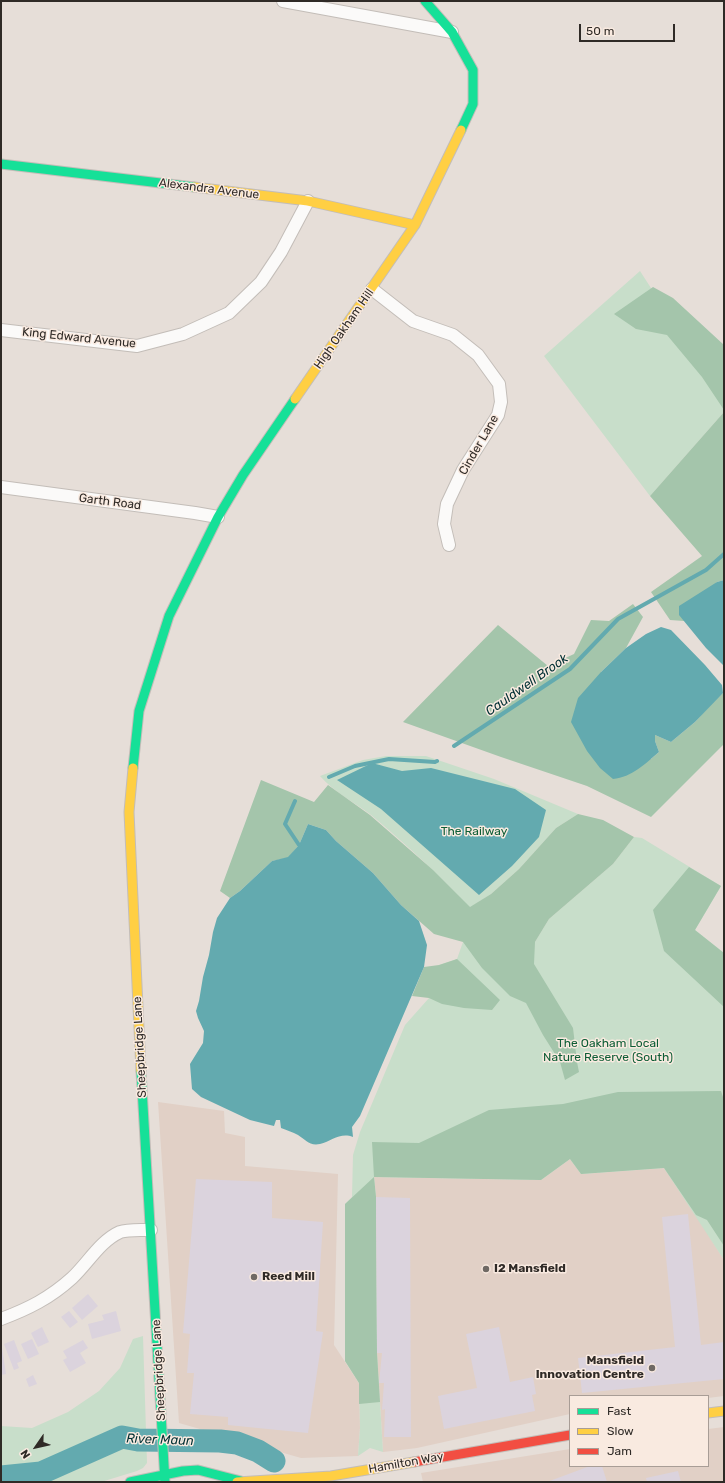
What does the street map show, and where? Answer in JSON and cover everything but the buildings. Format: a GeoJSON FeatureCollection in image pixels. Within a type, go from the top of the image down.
{"type":"FeatureCollection","features":[{"type":"Feature","properties":{"kind":"street"},"geometry":{"type":"LineString","coordinates":[[283,1],[452,32]]}},
{"type":"Feature","properties":{"kind":"street","name":"High Oakham Hill"},"geometry":{"type":"LineString","coordinates":[[169,616],[218,517],[246,471],[416,225],[473,104],[473,70],[452,32],[425,1]]}},
{"type":"Feature","properties":{"kind":"street","name":"Alexandra Avenue"},"geometry":{"type":"LineString","coordinates":[[1,164],[308,201],[416,225]]}},
{"type":"Feature","properties":{"kind":"street","name":"King Edward Avenue"},"geometry":{"type":"LineString","coordinates":[[1,330],[137,346],[183,334],[229,313],[261,282],[280,252],[308,201]]}},
{"type":"Feature","properties":{"kind":"street","name":"Cinder Lane"},"geometry":{"type":"LineString","coordinates":[[372,289],[413,321],[453,335],[478,355],[499,384],[501,402],[498,415],[463,470],[447,504],[444,524],[448,545]]}},
{"type":"Feature","properties":{"kind":"street","name":"Garth Road"},"geometry":{"type":"LineString","coordinates":[[1,487],[218,517]]}},
{"type":"Feature","properties":{"kind":"street","name":"Sheepbridge Lane"},"geometry":{"type":"LineString","coordinates":[[165,1478],[146,1164],[129,812],[138,711],[169,616]]}},
{"type":"Feature","properties":{"kind":"street"},"geometry":{"type":"LineString","coordinates":[[1,1318],[26,1310],[50,1296],[72,1278],[108,1239],[122,1231],[151,1230]]}},
{"type":"Feature","properties":{"kind":"street"},"geometry":{"type":"LineString","coordinates":[[709,1413],[724,1411]]}},
{"type":"Feature","properties":{"kind":"street","name":"Hamilton Way"},"geometry":{"type":"LineString","coordinates":[[130,1482],[165,1478],[183,1471],[198,1470],[239,1482],[331,1476],[569,1435]]}},
{"type":"Feature","properties":{"kind":"shaded area"},"geometry":{"type":"Polygon","coordinates":[[[158,1102],[224,1111],[225,1133],[245,1137],[245,1166],[338,1174],[334,1345],[359,1383],[360,1428],[358,1456],[301,1458],[179,1423],[158,1102]]]}},
{"type":"Feature","properties":{"kind":"shaded area"},"geometry":{"type":"Polygon","coordinates":[[[570,1159],[581,1174],[664,1168],[724,1260],[724,1396],[709,1398],[709,1395],[569,1395],[569,1414],[417,1448],[383,1452],[377,1353],[376,1197],[374,1177],[541,1180],[570,1159]]]}},
{"type":"Feature","properties":{"kind":"shaded area"},"geometry":{"type":"Polygon","coordinates":[[[724,1427],[724,1482],[423,1482],[421,1473],[569,1449],[569,1467],[709,1467],[709,1429],[724,1427]]]}},
{"type":"Feature","properties":{"kind":"green space"},"geometry":{"type":"Polygon","coordinates":[[[640,271],[724,401],[724,412],[650,496],[544,356],[640,271]]]}},
{"type":"Feature","properties":{"kind":"green space"},"geometry":{"type":"Polygon","coordinates":[[[653,287],[673,298],[724,345],[724,410],[702,377],[667,335],[636,329],[614,314],[653,287]]]}},
{"type":"Feature","properties":{"kind":"green space"},"geometry":{"type":"Polygon","coordinates":[[[724,412],[724,580],[717,582],[684,621],[670,620],[651,592],[702,556],[650,496],[724,412]]]}},
{"type":"Feature","properties":{"kind":"green space"},"geometry":{"type":"Polygon","coordinates":[[[633,604],[643,617],[626,648],[601,672],[651,759],[659,752],[655,741],[655,735],[671,742],[695,722],[724,692],[724,744],[651,817],[587,786],[403,722],[498,625],[548,666],[574,654],[591,620],[609,621],[633,604]]]}},
{"type":"Feature","properties":{"kind":"green space","name":"The Railway"},"geometry":{"type":"Polygon","coordinates":[[[386,756],[426,756],[494,779],[578,814],[556,828],[519,869],[491,894],[470,908],[397,837],[371,815],[331,787],[320,776],[363,760],[386,756]]]}},
{"type":"Feature","properties":{"kind":"green space"},"geometry":{"type":"Polygon","coordinates":[[[261,780],[314,802],[328,785],[370,815],[433,870],[470,907],[491,894],[519,869],[556,828],[578,814],[603,820],[634,837],[613,864],[549,919],[535,942],[534,964],[573,1028],[579,1072],[565,1080],[560,1062],[543,1035],[526,1003],[510,996],[482,968],[463,942],[434,934],[401,905],[373,873],[336,841],[326,830],[308,824],[299,845],[288,858],[272,861],[240,891],[230,898],[220,891],[261,780]]]}},
{"type":"Feature","properties":{"kind":"green space","name":"The Oakham Local Nature Reserve (South)"},"geometry":{"type":"Polygon","coordinates":[[[634,837],[642,838],[721,886],[695,930],[724,953],[724,1260],[664,1168],[581,1174],[570,1159],[541,1180],[374,1177],[376,1197],[377,1353],[383,1452],[370,1448],[358,1456],[360,1428],[359,1383],[345,1361],[345,1204],[352,1197],[353,1155],[360,1132],[405,1025],[429,998],[439,965],[457,959],[463,942],[535,942],[549,919],[613,864],[634,837]]]}},
{"type":"Feature","properties":{"kind":"green space"},"geometry":{"type":"Polygon","coordinates":[[[689,867],[721,886],[695,930],[724,953],[724,1007],[664,951],[653,910],[689,867]]]}},
{"type":"Feature","properties":{"kind":"green space"},"geometry":{"type":"Polygon","coordinates":[[[457,959],[500,1000],[492,1010],[464,1008],[442,1004],[429,998],[412,996],[424,967],[439,965],[457,959]]]}},
{"type":"Feature","properties":{"kind":"green space"},"geometry":{"type":"Polygon","coordinates":[[[721,1091],[724,1100],[724,1246],[707,1220],[696,1215],[664,1168],[581,1174],[570,1159],[541,1180],[374,1177],[372,1142],[419,1143],[489,1110],[563,1104],[618,1092],[721,1091]]]}},
{"type":"Feature","properties":{"kind":"green space"},"geometry":{"type":"Polygon","coordinates":[[[374,1177],[376,1197],[377,1353],[380,1402],[359,1404],[359,1383],[345,1361],[345,1204],[374,1177]]]}},
{"type":"Feature","properties":{"kind":"green space"},"geometry":{"type":"Polygon","coordinates":[[[143,1336],[147,1463],[143,1468],[101,1482],[1,1482],[1,1426],[32,1428],[68,1412],[99,1391],[120,1368],[133,1339],[143,1336]]]}},
{"type":"Feature","properties":{"kind":"water"},"geometry":{"type":"Polygon","coordinates":[[[724,580],[724,666],[706,648],[679,615],[679,606],[717,582],[724,580]]]}},
{"type":"Feature","properties":{"kind":"water"},"geometry":{"type":"Polygon","coordinates":[[[661,627],[671,630],[705,665],[722,685],[723,693],[695,722],[671,742],[655,735],[655,741],[659,752],[632,773],[613,779],[600,768],[587,751],[571,722],[578,698],[601,672],[626,648],[646,634],[661,627]]]}},
{"type":"Feature","properties":{"kind":"water","name":"The Railway"},"geometry":{"type":"Polygon","coordinates":[[[372,763],[402,771],[431,768],[515,789],[546,810],[539,837],[512,866],[479,895],[381,809],[337,780],[372,763]]]}},
{"type":"Feature","properties":{"kind":"water"},"geometry":{"type":"Polygon","coordinates":[[[308,824],[326,830],[336,841],[373,873],[401,905],[419,921],[427,945],[424,967],[360,1116],[352,1127],[353,1137],[340,1136],[320,1144],[310,1143],[296,1134],[281,1128],[280,1120],[276,1120],[274,1126],[250,1120],[201,1097],[192,1089],[190,1064],[203,1043],[204,1031],[196,1011],[217,918],[230,898],[240,891],[272,861],[288,857],[299,845],[308,824]]]}},
{"type":"Feature","properties":{"kind":"waterway","name":"Cauldwell Brook"},"geometry":{"type":"LineString","coordinates":[[454,746],[570,669],[618,619],[706,570],[724,554]]}},
{"type":"Feature","properties":{"kind":"waterway","name":"Cauldwell Brook"},"geometry":{"type":"LineString","coordinates":[[329,777],[355,766],[389,759],[437,761]]}},
{"type":"Feature","properties":{"kind":"waterway","name":"Cauldwell Brook"},"geometry":{"type":"LineString","coordinates":[[295,801],[285,824],[299,845]]}},
{"type":"Feature","properties":{"kind":"waterway","name":"River Maun"},"geometry":{"type":"LineString","coordinates":[[1,1477],[41,1473],[122,1437],[138,1440],[220,1441],[237,1443],[258,1451],[274,1461]]}},
{"type":"Feature","properties":{"kind":"traffic: fast"},"geometry":{"type":"LineString","coordinates":[[425,1],[452,32],[473,70],[473,104],[461,130]]}},
{"type":"Feature","properties":{"kind":"traffic: fast"},"geometry":{"type":"LineString","coordinates":[[1,164],[194,187]]}},
{"type":"Feature","properties":{"kind":"traffic: fast"},"geometry":{"type":"LineString","coordinates":[[133,768],[139,711],[169,616],[218,517],[243,475],[295,399]]}},
{"type":"Feature","properties":{"kind":"traffic: fast"},"geometry":{"type":"LineString","coordinates":[[141,1071],[165,1482]]}},
{"type":"Feature","properties":{"kind":"traffic: fast"},"geometry":{"type":"LineString","coordinates":[[130,1482],[183,1471],[198,1470],[241,1481]]}},
{"type":"Feature","properties":{"kind":"traffic: slow"},"geometry":{"type":"LineString","coordinates":[[295,399],[415,225],[461,130]]}},
{"type":"Feature","properties":{"kind":"traffic: slow"},"geometry":{"type":"LineString","coordinates":[[194,187],[308,201],[415,225]]}},
{"type":"Feature","properties":{"kind":"traffic: slow"},"geometry":{"type":"LineString","coordinates":[[133,768],[129,812],[141,1071]]}},
{"type":"Feature","properties":{"kind":"traffic: slow"},"geometry":{"type":"LineString","coordinates":[[709,1413],[724,1411]]}},
{"type":"Feature","properties":{"kind":"traffic: slow"},"geometry":{"type":"LineString","coordinates":[[237,1482],[331,1476],[414,1462]]}},
{"type":"Feature","properties":{"kind":"traffic: jam"},"geometry":{"type":"LineString","coordinates":[[414,1462],[569,1435]]}},
{"type":"Feature","properties":{"kind":"place","name":"I2 Mansfield"},"geometry":{"type":"Point","coordinates":[486,1269]}},
{"type":"Feature","properties":{"kind":"place","name":"Reed Mill"},"geometry":{"type":"Point","coordinates":[254,1277]}},
{"type":"Feature","properties":{"kind":"place","name":"Mansfield Innovation Centre"},"geometry":{"type":"Point","coordinates":[652,1368]}}]}
